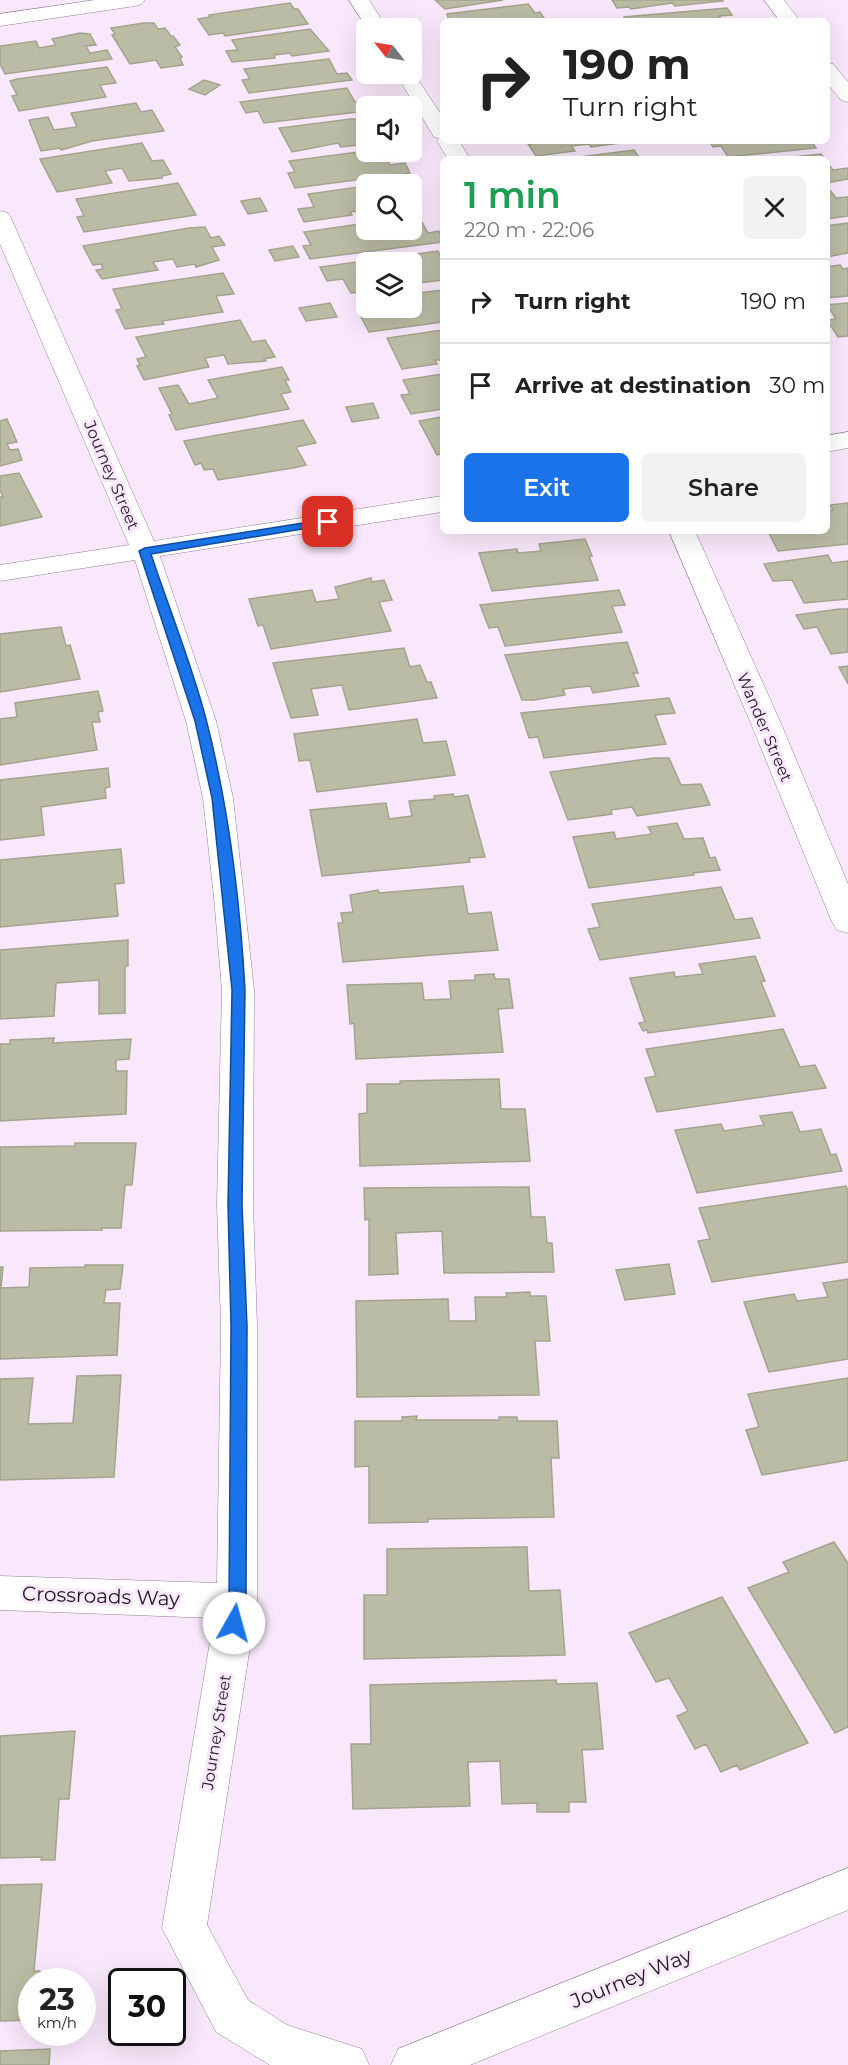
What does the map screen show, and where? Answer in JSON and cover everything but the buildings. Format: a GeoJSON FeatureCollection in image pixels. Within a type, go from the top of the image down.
{"type":"FeatureCollection","features":[{"type":"Feature","properties":{"kind":"street"},"geometry":{"type":"LineString","coordinates":[[0,20],[135,0]]}},
{"type":"Feature","properties":{"kind":"street"},"geometry":{"type":"LineString","coordinates":[[359,0],[371,18]]}},
{"type":"Feature","properties":{"kind":"street"},"geometry":{"type":"LineString","coordinates":[[774,0],[788,18]]}},
{"type":"Feature","properties":{"kind":"street"},"geometry":{"type":"LineString","coordinates":[[830,73],[848,96]]}},
{"type":"Feature","properties":{"kind":"street"},"geometry":{"type":"LineString","coordinates":[[412,84],[440,129]]}},
{"type":"Feature","properties":{"kind":"street","name":"Journey Street"},"geometry":{"type":"LineString","coordinates":[[0,218],[145,551],[201,721],[218,798],[236,955],[238,990],[235,1204],[239,1326],[237,1601],[184,1928],[232,2016],[276,2045],[346,2065]]}},
{"type":"Feature","properties":{"kind":"street"},"geometry":{"type":"LineString","coordinates":[[830,443],[848,440]]}},
{"type":"Feature","properties":{"kind":"street"},"geometry":{"type":"LineString","coordinates":[[0,573],[440,504]]}},
{"type":"Feature","properties":{"kind":"street","name":"Wander Street"},"geometry":{"type":"LineString","coordinates":[[683,534],[767,726],[848,922]]}},
{"type":"Feature","properties":{"kind":"street","name":"Crossroads Way"},"geometry":{"type":"LineString","coordinates":[[0,1593],[237,1601]]}},
{"type":"Feature","properties":{"kind":"street","name":"Journey Way"},"geometry":{"type":"LineString","coordinates":[[414,2065],[848,1889]]}},
{"type":"Feature","properties":{"kind":"route"},"geometry":{"type":"LineString","coordinates":[[234,1623],[237,1601],[239,1326],[235,1204],[238,990],[236,955],[218,798],[201,721],[145,551],[328,522]]}}]}
